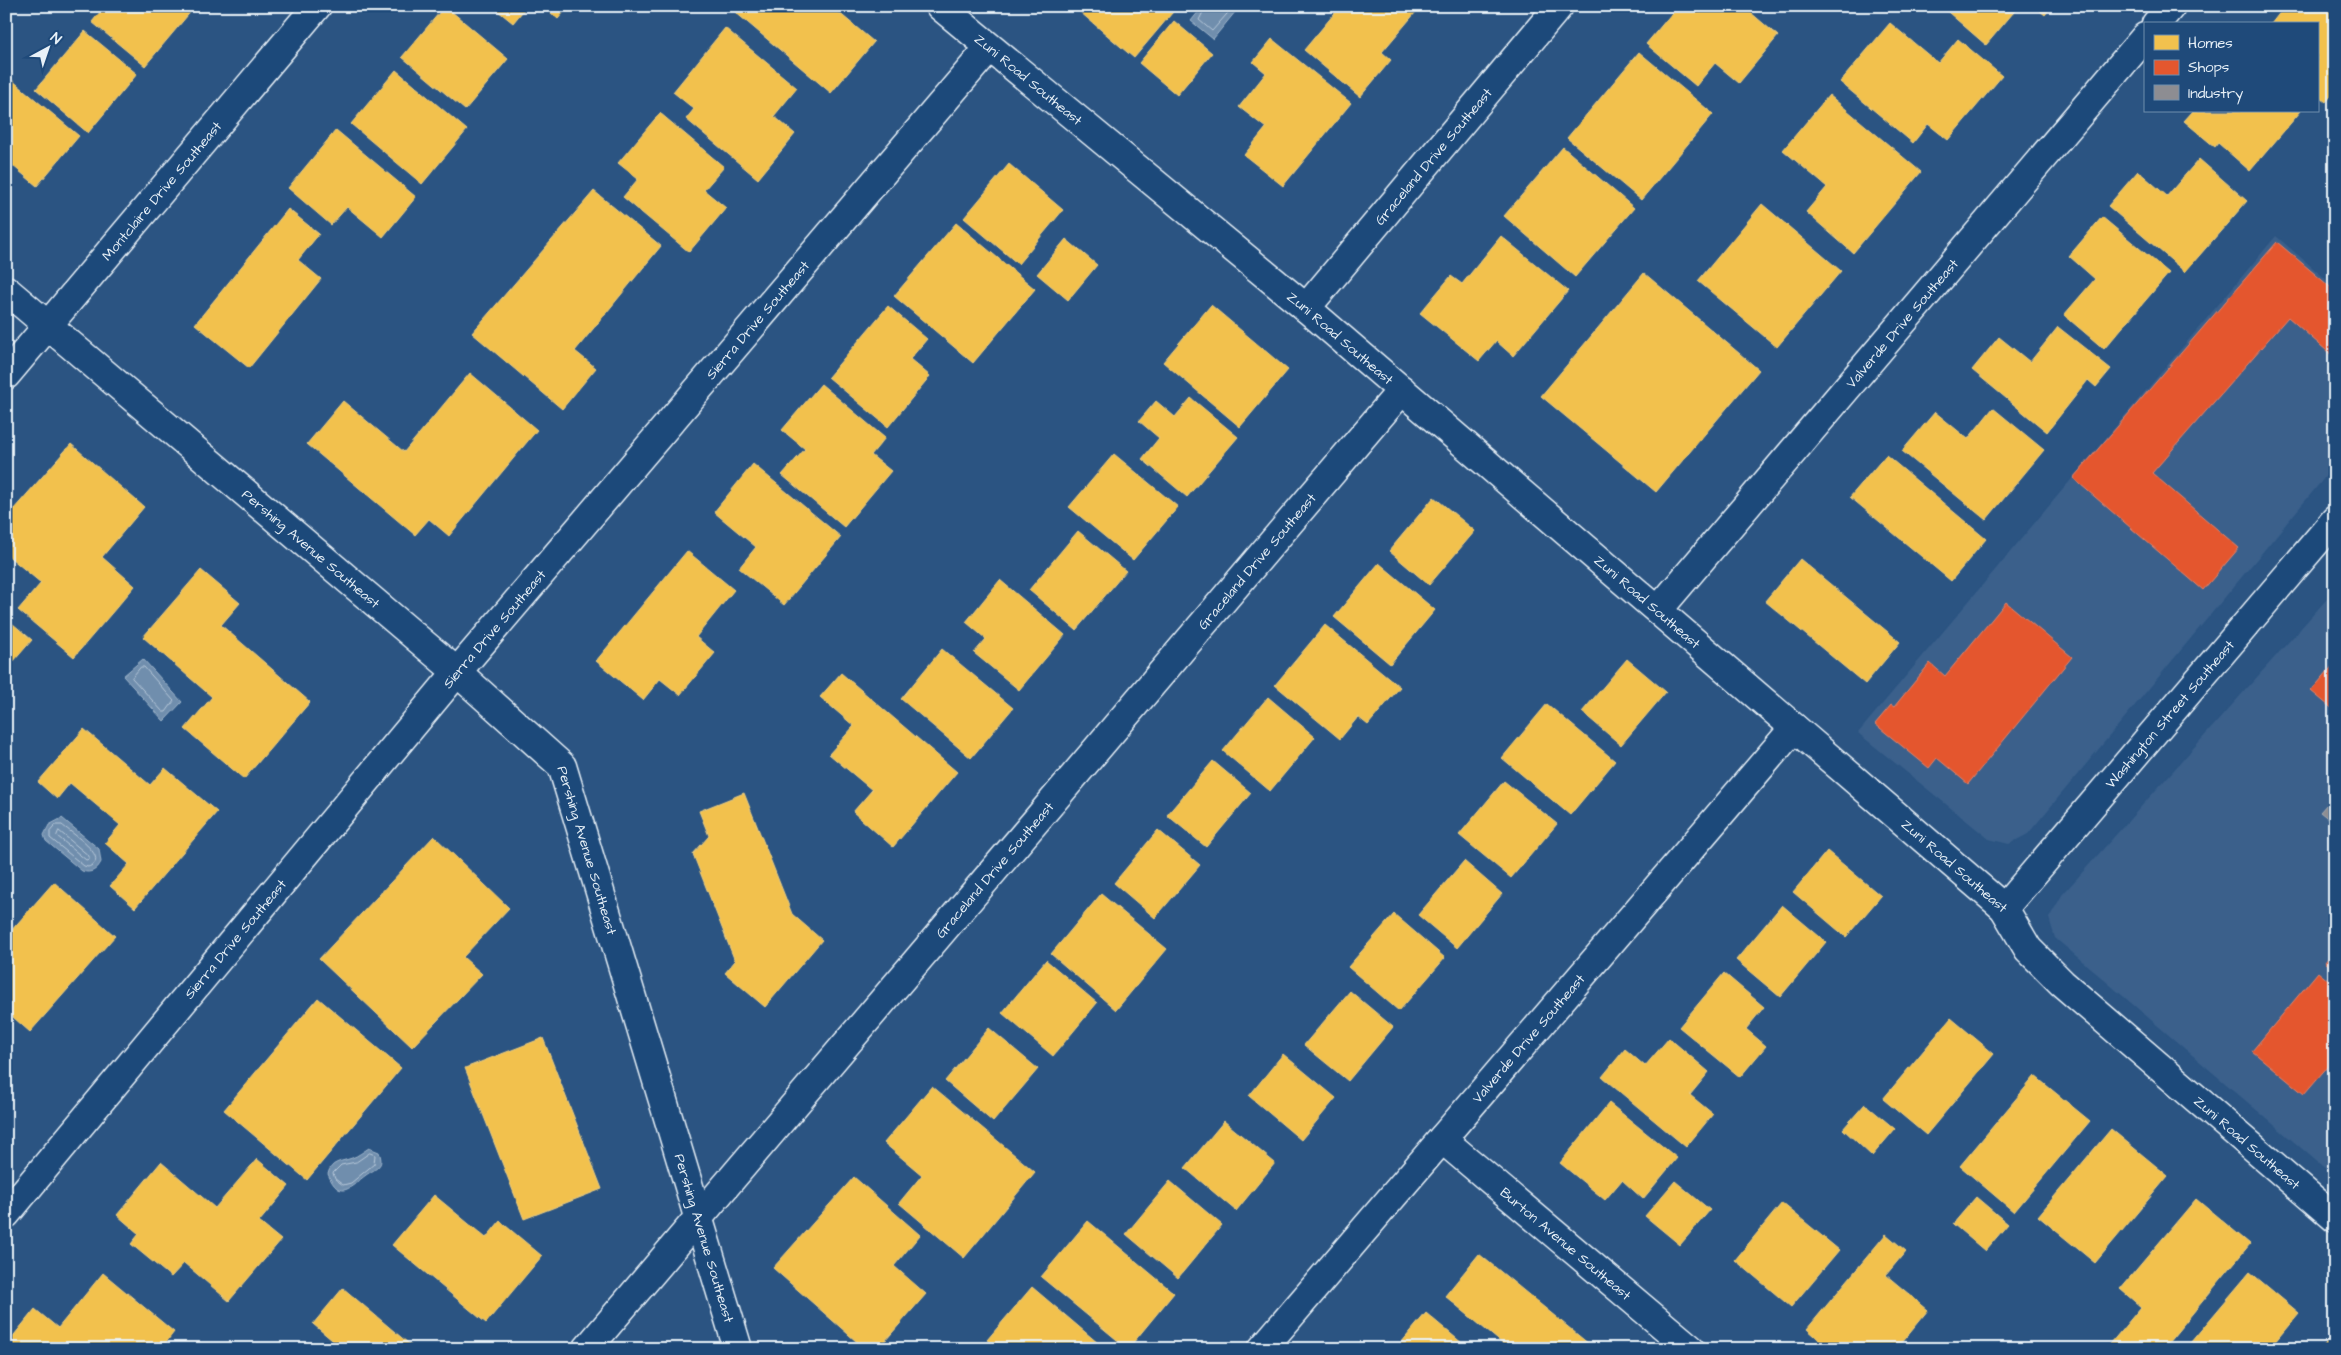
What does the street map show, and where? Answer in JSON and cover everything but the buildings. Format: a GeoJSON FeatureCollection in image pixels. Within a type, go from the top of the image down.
{"type":"FeatureCollection","features":[{"type":"Feature","properties":{"kind":"street","name":"Montclaire Drive Southeast"},"geometry":{"type":"LineString","coordinates":[[6,375],[317,6]]}},
{"type":"Feature","properties":{"kind":"street","name":"Graceland Drive Southeast"},"geometry":{"type":"LineString","coordinates":[[1306,308],[1559,6]]}},
{"type":"Feature","properties":{"kind":"street"},"geometry":{"type":"LineString","coordinates":[[2158,22],[2170,6]]}},
{"type":"Feature","properties":{"kind":"street","name":"Zuni Road Southeast"},"geometry":{"type":"LineString","coordinates":[[943,7],[989,48],[1306,308],[1659,609],[1794,728],[2004,908],[2028,949],[2062,983],[2335,1218]]}},
{"type":"Feature","properties":{"kind":"street","name":"Valverde Drive Southeast"},"geometry":{"type":"LineString","coordinates":[[1659,609],[2144,38]]}},
{"type":"Feature","properties":{"kind":"street","name":"Sierra Drive Southeast"},"geometry":{"type":"LineString","coordinates":[[6,1214],[457,672],[989,48]]}},
{"type":"Feature","properties":{"kind":"street","name":"Pershing Avenue Southeast"},"geometry":{"type":"LineString","coordinates":[[6,290],[457,672],[562,766],[738,1349]]}},
{"type":"Feature","properties":{"kind":"street","name":"Graceland Drive Southeast"},"geometry":{"type":"LineString","coordinates":[[587,1349],[1402,390]]}},
{"type":"Feature","properties":{"kind":"street","name":"Washington Street Southeast"},"geometry":{"type":"LineString","coordinates":[[2004,908],[2335,520]]}},
{"type":"Feature","properties":{"kind":"street","name":"Valverde Drive Southeast"},"geometry":{"type":"LineString","coordinates":[[1262,1349],[1794,728]]}},
{"type":"Feature","properties":{"kind":"street","name":"Burton Avenue Southeast"},"geometry":{"type":"LineString","coordinates":[[1442,1139],[1691,1349]]}},
{"type":"Feature","properties":{"kind":"shaded area"},"geometry":{"type":"Polygon","coordinates":[[[2276,236],[2335,287],[2335,465],[2028,834],[2009,844],[1989,839],[1858,733],[2276,236]]]}},
{"type":"Feature","properties":{"kind":"shaded area"},"geometry":{"type":"Polygon","coordinates":[[[2335,590],[2335,1177],[2055,938],[2049,918],[2062,895],[2335,590]]]}},
{"type":"Feature","properties":{"kind":"water"},"geometry":{"type":"Polygon","coordinates":[[[1203,6],[1240,6],[1213,39],[1191,21],[1203,6]]]}},
{"type":"Feature","properties":{"kind":"water"},"geometry":{"type":"Polygon","coordinates":[[[143,659],[182,702],[164,721],[123,676],[143,659]]]}},
{"type":"Feature","properties":{"kind":"water"},"geometry":{"type":"Polygon","coordinates":[[[62,818],[99,849],[101,862],[93,871],[82,871],[46,841],[44,835],[49,825],[62,818]]]}},
{"type":"Feature","properties":{"kind":"water"},"geometry":{"type":"Polygon","coordinates":[[[369,1148],[379,1152],[381,1161],[379,1166],[346,1190],[337,1188],[332,1183],[328,1174],[331,1167],[369,1148]]]}}]}
